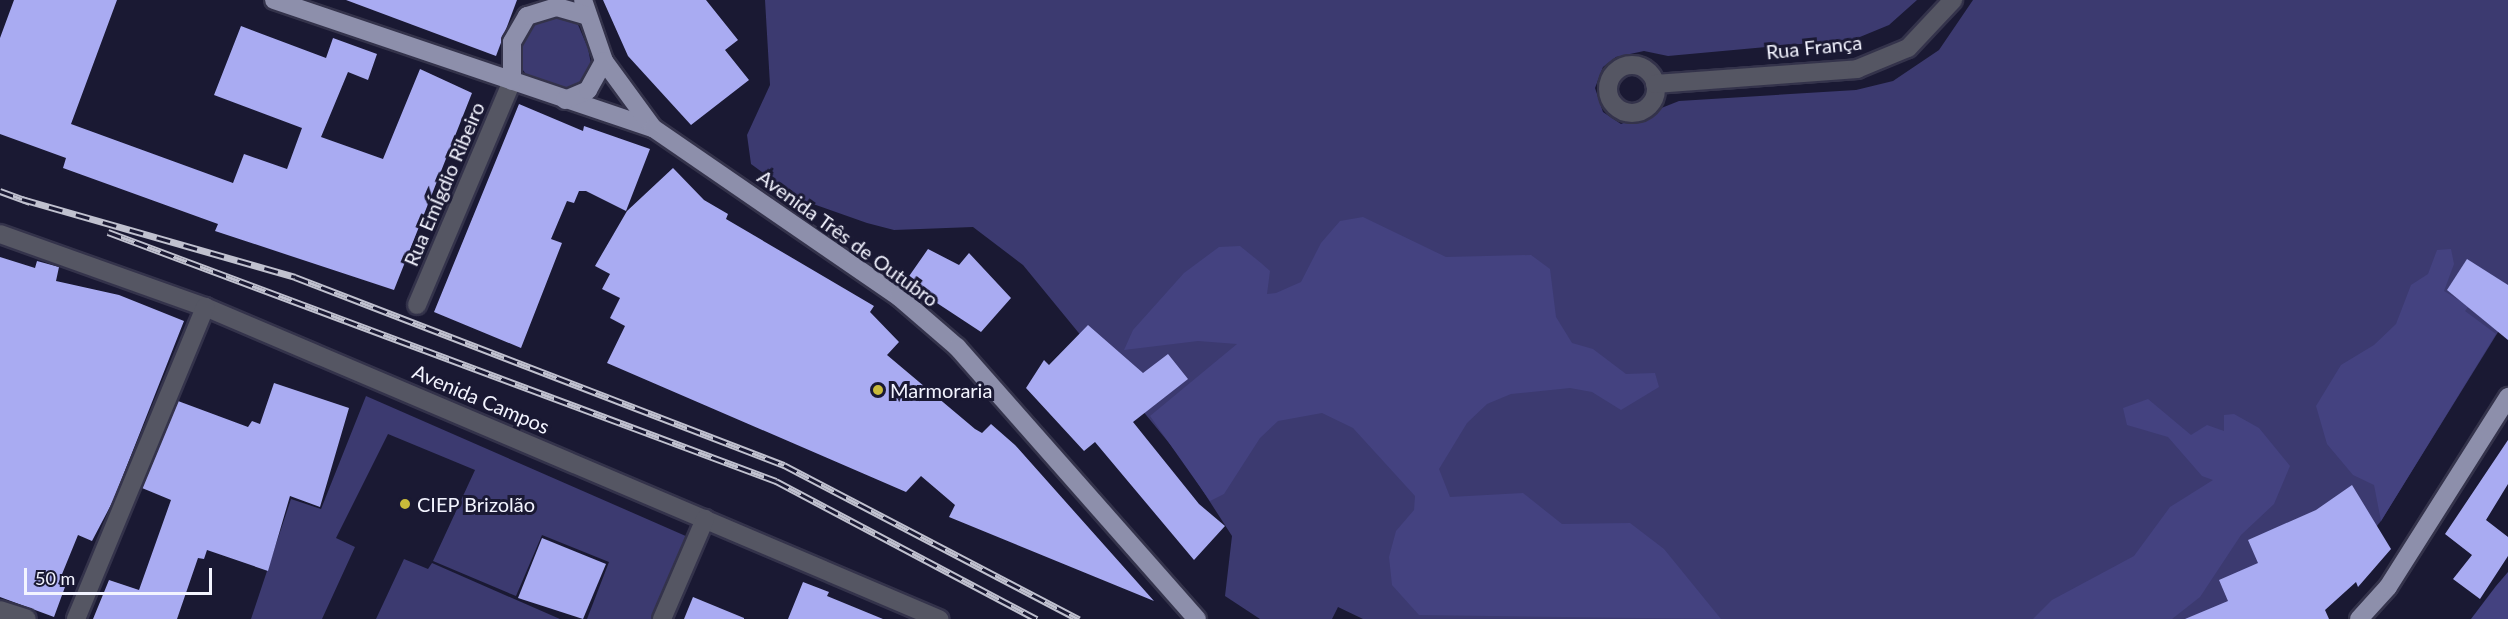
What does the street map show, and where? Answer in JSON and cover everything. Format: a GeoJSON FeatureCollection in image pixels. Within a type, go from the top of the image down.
{"type":"FeatureCollection","features":[{"type":"Feature","properties":{"kind":"main road"},"geometry":{"type":"LineString","coordinates":[[274,0],[653,128]]}},
{"type":"Feature","properties":{"kind":"main road"},"geometry":{"type":"LineString","coordinates":[[512,81],[512,42],[527,16],[557,7],[584,7]]}},
{"type":"Feature","properties":{"kind":"main road","name":"Avenida Três de Outubro"},"geometry":{"type":"LineString","coordinates":[[584,7],[604,61],[653,128],[899,297],[957,347],[1197,619]]}},
{"type":"Feature","properties":{"kind":"main road"},"geometry":{"type":"LineString","coordinates":[[565,100],[588,90],[604,61]]}},
{"type":"Feature","properties":{"kind":"main road"},"geometry":{"type":"LineString","coordinates":[[2359,619],[2388,587],[2508,397]]}},
{"type":"Feature","properties":{"kind":"street","name":"Rua França"},"geometry":{"type":"LineString","coordinates":[[1655,84],[1857,69],[1908,48],[1953,0]]}},
{"type":"Feature","properties":{"kind":"street","name":"Rua EmÍgdio Ribeiro"},"geometry":{"type":"LineString","coordinates":[[417,305],[512,81]]}},
{"type":"Feature","properties":{"kind":"street","name":"Avenida Campos"},"geometry":{"type":"LineString","coordinates":[[0,234],[205,307],[939,619]]}},
{"type":"Feature","properties":{"kind":"street"},"geometry":{"type":"LineString","coordinates":[[76,619],[205,307]]}},
{"type":"Feature","properties":{"kind":"street"},"geometry":{"type":"LineString","coordinates":[[662,619],[705,519]]}},
{"type":"Feature","properties":{"kind":"street"},"geometry":{"type":"LineString","coordinates":[[0,610],[27,619]]}},
{"type":"Feature","properties":{"kind":"shaded area"},"geometry":{"type":"Polygon","coordinates":[[[765,0],[1917,0],[1889,25],[1855,39],[1668,56],[1644,51],[1616,57],[1603,67],[1595,88],[1603,112],[1621,124],[1679,101],[1856,90],[1893,81],[1939,50],[1973,0],[2508,0],[2508,316],[2381,521],[2357,550],[2269,619],[1363,619],[1338,607],[1332,619],[1260,619],[1225,596],[1232,536],[1183,460],[1023,265],[973,227],[894,230],[867,223],[799,199],[751,164],[747,135],[770,85],[765,0]]]}},
{"type":"Feature","properties":{"kind":"shaded area"},"geometry":{"type":"Polygon","coordinates":[[[548,13],[576,20],[588,48],[592,69],[572,91],[530,80],[520,66],[519,43],[531,22],[548,13]]]}},
{"type":"Feature","properties":{"kind":"shaded area"},"geometry":{"type":"Polygon","coordinates":[[[1363,217],[1446,257],[1531,255],[1550,269],[1556,317],[1572,343],[1593,349],[1626,374],[1655,373],[1659,387],[1621,410],[1592,392],[1570,388],[1511,394],[1487,404],[1467,423],[1439,469],[1450,497],[1523,493],[1562,524],[1630,523],[1664,549],[1721,619],[1419,615],[1392,585],[1389,557],[1396,531],[1414,510],[1415,496],[1353,428],[1322,413],[1278,421],[1260,438],[1224,494],[1210,501],[1150,416],[1237,344],[1198,341],[1124,350],[1133,330],[1184,273],[1219,247],[1240,246],[1270,271],[1267,294],[1276,293],[1301,282],[1321,243],[1340,221],[1363,217]]]}},
{"type":"Feature","properties":{"kind":"shaded area"},"geometry":{"type":"Polygon","coordinates":[[[2451,249],[2454,264],[2444,291],[2469,306],[2465,311],[2496,334],[2381,521],[2374,485],[2353,475],[2327,444],[2316,406],[2341,365],[2374,345],[2396,324],[2411,285],[2428,274],[2437,250],[2451,249]]]}},
{"type":"Feature","properties":{"kind":"shaded area"},"geometry":{"type":"Polygon","coordinates":[[[366,396],[688,537],[653,619],[587,619],[609,562],[542,535],[516,596],[433,561],[475,470],[388,434],[336,538],[355,547],[322,619],[251,619],[291,499],[321,509],[366,396]]]}},
{"type":"Feature","properties":{"kind":"shaded area"},"geometry":{"type":"Polygon","coordinates":[[[2148,399],[2191,435],[2207,425],[2224,431],[2224,415],[2234,414],[2259,428],[2290,466],[2274,504],[2241,535],[2200,597],[2172,619],[2033,619],[2052,600],[2134,556],[2170,507],[2213,480],[2202,476],[2168,437],[2127,425],[2123,408],[2148,399]]]}},
{"type":"Feature","properties":{"kind":"shaded area"},"geometry":{"type":"Polygon","coordinates":[[[404,559],[428,569],[432,563],[560,619],[376,619],[404,559]]]}},
{"type":"Feature","properties":{"kind":"shaded area"},"geometry":{"type":"Polygon","coordinates":[[[2508,572],[2508,619],[2471,619],[2496,586],[2508,572]]]}},
{"type":"Feature","properties":{"kind":"building"},"geometry":{"type":"Polygon","coordinates":[[[14,0],[117,0],[71,124],[233,183],[244,154],[287,169],[302,128],[214,95],[241,26],[326,58],[333,38],[377,54],[368,80],[348,72],[321,137],[383,159],[420,69],[472,93],[394,290],[215,231],[218,224],[63,168],[66,158],[0,134],[0,38],[14,0]]]}},
{"type":"Feature","properties":{"kind":"building"},"geometry":{"type":"Polygon","coordinates":[[[346,0],[517,0],[496,56],[346,0]]]}},
{"type":"Feature","properties":{"kind":"building"},"geometry":{"type":"Polygon","coordinates":[[[603,0],[706,0],[738,40],[725,50],[749,80],[691,125],[628,56],[603,0]]]}},
{"type":"Feature","properties":{"kind":"building"},"geometry":{"type":"Polygon","coordinates":[[[519,104],[583,131],[584,126],[650,149],[626,211],[586,191],[579,191],[574,203],[567,201],[551,239],[562,243],[521,348],[434,312],[519,104]]]}},
{"type":"Feature","properties":{"kind":"building"},"geometry":{"type":"Polygon","coordinates":[[[673,168],[704,200],[728,214],[726,219],[874,306],[870,312],[899,342],[887,355],[975,429],[982,433],[991,424],[1015,445],[1154,601],[949,517],[955,505],[921,476],[906,492],[607,363],[625,326],[610,318],[620,298],[602,289],[610,274],[595,266],[627,211],[673,168]]]}},
{"type":"Feature","properties":{"kind":"building"},"geometry":{"type":"Polygon","coordinates":[[[928,249],[959,265],[969,253],[1011,298],[981,332],[905,282],[928,249]]]}},
{"type":"Feature","properties":{"kind":"building"},"geometry":{"type":"Polygon","coordinates":[[[0,257],[35,268],[37,261],[59,267],[56,281],[119,295],[184,321],[113,501],[92,541],[78,535],[58,584],[65,587],[54,617],[0,597],[0,257]]]}},
{"type":"Feature","properties":{"kind":"building"},"geometry":{"type":"Polygon","coordinates":[[[2467,259],[2508,285],[2508,340],[2447,290],[2467,259]]]}},
{"type":"Feature","properties":{"kind":"building"},"geometry":{"type":"Polygon","coordinates":[[[1088,325],[1143,373],[1168,354],[1188,379],[1133,422],[1199,504],[1225,526],[1194,560],[1095,442],[1084,451],[1026,388],[1044,360],[1049,365],[1088,325]]]}},
{"type":"Feature","properties":{"kind":"building"},"geometry":{"type":"Polygon","coordinates":[[[274,383],[349,408],[320,507],[290,496],[268,571],[207,550],[204,559],[198,558],[177,619],[93,619],[109,580],[139,590],[171,500],[142,488],[178,401],[248,427],[252,421],[260,424],[274,383]]]}},
{"type":"Feature","properties":{"kind":"building"},"geometry":{"type":"Polygon","coordinates":[[[2508,440],[2508,484],[2486,520],[2508,537],[2508,556],[2480,599],[2453,579],[2472,555],[2445,534],[2508,440]]]}},
{"type":"Feature","properties":{"kind":"building"},"geometry":{"type":"Polygon","coordinates":[[[2352,485],[2391,549],[2358,587],[2356,582],[2325,610],[2329,619],[2185,619],[2228,601],[2219,580],[2258,563],[2248,540],[2316,510],[2352,485]]]}},
{"type":"Feature","properties":{"kind":"building"},"geometry":{"type":"Polygon","coordinates":[[[542,538],[606,564],[583,619],[518,598],[542,538]]]}},
{"type":"Feature","properties":{"kind":"building"},"geometry":{"type":"Polygon","coordinates":[[[803,582],[829,592],[827,596],[883,619],[788,619],[803,582]]]}},
{"type":"Feature","properties":{"kind":"building"},"geometry":{"type":"Polygon","coordinates":[[[693,597],[744,618],[744,619],[684,619],[693,597]]]}},
{"type":"Feature","properties":{"kind":"railway"},"geometry":{"type":"LineString","coordinates":[[0,191],[30,202]]}},
{"type":"Feature","properties":{"kind":"railway"},"geometry":{"type":"LineString","coordinates":[[22,199],[295,277],[784,465],[1079,619]]}},
{"type":"Feature","properties":{"kind":"railway"},"geometry":{"type":"LineString","coordinates":[[108,232],[776,481],[1037,619]]}},
{"type":"Feature","properties":{"kind":"place","name":"Marmoraria"},"geometry":{"type":"Point","coordinates":[878,390]}},
{"type":"Feature","properties":{"kind":"place","name":"CIEP Brizolão"},"geometry":{"type":"Point","coordinates":[405,504]}}]}
